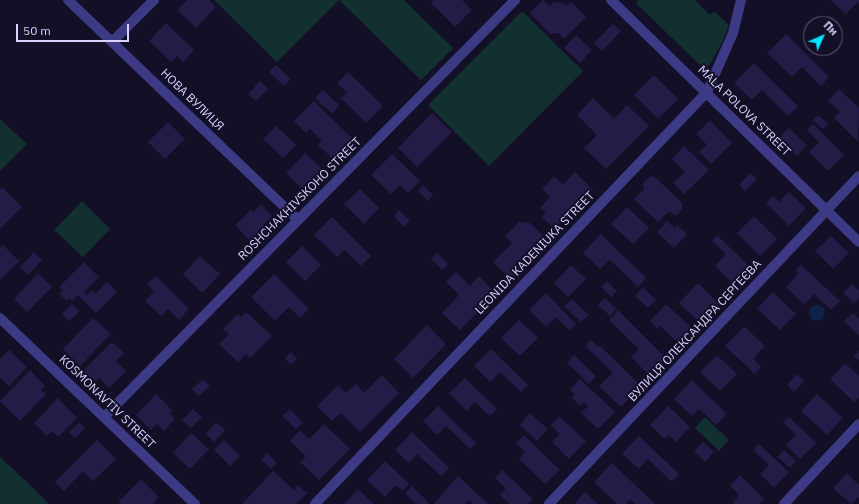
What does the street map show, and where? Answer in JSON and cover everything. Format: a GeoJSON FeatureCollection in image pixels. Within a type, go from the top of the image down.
{"type":"FeatureCollection","features":[{"type":"Feature","properties":{"kind":"street","name":"НОВА ВУЛИЦЯ"},"geometry":{"type":"LineString","coordinates":[[68,0],[297,219]]}},
{"type":"Feature","properties":{"kind":"street"},"geometry":{"type":"LineString","coordinates":[[112,42],[154,0]]}},
{"type":"Feature","properties":{"kind":"street","name":"ROSHCHAKHIVSKOHO STREET"},"geometry":{"type":"LineString","coordinates":[[104,417],[297,219],[515,0]]}},
{"type":"Feature","properties":{"kind":"street","name":"MALA POLOVA STREET"},"geometry":{"type":"LineString","coordinates":[[611,0],[707,92],[859,242]]}},
{"type":"Feature","properties":{"kind":"street","name":"LEONIDA KADENIUKA STREET"},"geometry":{"type":"LineString","coordinates":[[314,504],[707,92],[733,34],[741,0]]}},
{"type":"Feature","properties":{"kind":"street","name":"ВУЛИЦЯ ОЛЕКСАНДРА СЕРГЕЄВА"},"geometry":{"type":"LineString","coordinates":[[549,504],[859,176]]}},
{"type":"Feature","properties":{"kind":"street","name":"KOSMONAVTIV STREET"},"geometry":{"type":"LineString","coordinates":[[0,318],[196,504]]}},
{"type":"Feature","properties":{"kind":"street"},"geometry":{"type":"LineString","coordinates":[[784,504],[859,424]]}},
{"type":"Feature","properties":{"kind":"green space"},"geometry":{"type":"Polygon","coordinates":[[[214,0],[339,0],[277,62],[214,0]]]}},
{"type":"Feature","properties":{"kind":"green space"},"geometry":{"type":"Polygon","coordinates":[[[339,0],[404,0],[453,48],[421,80],[339,0]]]}},
{"type":"Feature","properties":{"kind":"green space"},"geometry":{"type":"Polygon","coordinates":[[[639,0],[695,0],[710,15],[714,11],[729,25],[722,43],[706,71],[636,3],[639,0]]]}},
{"type":"Feature","properties":{"kind":"green space"},"geometry":{"type":"Polygon","coordinates":[[[522,11],[583,71],[489,166],[428,105],[522,11]]]}},
{"type":"Feature","properties":{"kind":"green space"},"geometry":{"type":"Polygon","coordinates":[[[0,119],[27,144],[0,171],[0,119]]]}},
{"type":"Feature","properties":{"kind":"green space"},"geometry":{"type":"Polygon","coordinates":[[[82,201],[110,229],[83,257],[54,230],[82,201]]]}},
{"type":"Feature","properties":{"kind":"green space"},"geometry":{"type":"Polygon","coordinates":[[[705,417],[729,440],[719,451],[695,428],[705,417]]]}},
{"type":"Feature","properties":{"kind":"green space"},"geometry":{"type":"Polygon","coordinates":[[[0,457],[31,486],[49,504],[0,504],[0,457]]]}},
{"type":"Feature","properties":{"kind":"water"},"geometry":{"type":"Polygon","coordinates":[[[814,305],[820,305],[825,310],[823,319],[820,321],[814,321],[809,316],[809,310],[814,305]]]}},
{"type":"Feature","properties":{"kind":"building"},"geometry":{"type":"Polygon","coordinates":[[[187,0],[209,0],[216,7],[196,28],[177,10],[187,0]]]}},
{"type":"Feature","properties":{"kind":"building"},"geometry":{"type":"Polygon","coordinates":[[[433,0],[462,0],[472,10],[455,27],[431,3],[433,0]]]}},
{"type":"Feature","properties":{"kind":"building"},"geometry":{"type":"Polygon","coordinates":[[[543,0],[550,6],[553,2],[563,3],[567,6],[571,2],[586,17],[564,39],[559,33],[550,34],[530,13],[543,0]]]}},
{"type":"Feature","properties":{"kind":"building"},"geometry":{"type":"Polygon","coordinates":[[[830,0],[859,0],[859,3],[858,2],[846,14],[830,0]]]}},
{"type":"Feature","properties":{"kind":"building"},"geometry":{"type":"Polygon","coordinates":[[[166,23],[194,50],[183,62],[177,56],[171,62],[149,41],[166,23]]]}},
{"type":"Feature","properties":{"kind":"building"},"geometry":{"type":"Polygon","coordinates":[[[613,24],[621,31],[602,51],[594,43],[613,24]]]}},
{"type":"Feature","properties":{"kind":"building"},"geometry":{"type":"Polygon","coordinates":[[[786,34],[803,51],[803,56],[808,56],[829,77],[821,86],[802,67],[792,77],[767,53],[786,34]]]}},
{"type":"Feature","properties":{"kind":"building"},"geometry":{"type":"Polygon","coordinates":[[[576,35],[592,50],[580,63],[564,48],[576,35]]]}},
{"type":"Feature","properties":{"kind":"building"},"geometry":{"type":"Polygon","coordinates":[[[754,63],[798,106],[788,116],[762,90],[752,100],[734,83],[754,63]]]}},
{"type":"Feature","properties":{"kind":"building"},"geometry":{"type":"Polygon","coordinates":[[[276,65],[291,79],[284,86],[269,72],[276,65]]]}},
{"type":"Feature","properties":{"kind":"building"},"geometry":{"type":"Polygon","coordinates":[[[348,72],[383,106],[366,123],[341,98],[347,93],[337,83],[348,72]]]}},
{"type":"Feature","properties":{"kind":"building"},"geometry":{"type":"Polygon","coordinates":[[[654,75],[678,99],[658,119],[634,95],[654,75]]]}},
{"type":"Feature","properties":{"kind":"building"},"geometry":{"type":"Polygon","coordinates":[[[260,81],[268,89],[256,101],[248,94],[260,81]]]}},
{"type":"Feature","properties":{"kind":"building"},"geometry":{"type":"Polygon","coordinates":[[[839,89],[859,108],[858,142],[834,118],[840,112],[828,101],[839,89]]]}},
{"type":"Feature","properties":{"kind":"building"},"geometry":{"type":"Polygon","coordinates":[[[323,90],[339,105],[332,114],[315,98],[323,90]]]}},
{"type":"Feature","properties":{"kind":"building"},"geometry":{"type":"Polygon","coordinates":[[[593,98],[614,119],[627,105],[649,126],[606,169],[584,148],[597,135],[577,115],[593,98]]]}},
{"type":"Feature","properties":{"kind":"building"},"geometry":{"type":"Polygon","coordinates":[[[314,101],[355,141],[345,151],[342,148],[332,158],[318,145],[322,141],[310,129],[306,133],[294,121],[314,101]]]}},
{"type":"Feature","properties":{"kind":"building"},"geometry":{"type":"Polygon","coordinates":[[[432,113],[452,132],[417,167],[398,148],[432,113]]]}},
{"type":"Feature","properties":{"kind":"building"},"geometry":{"type":"Polygon","coordinates":[[[818,115],[828,124],[823,129],[813,120],[818,115]]]}},
{"type":"Feature","properties":{"kind":"building"},"geometry":{"type":"Polygon","coordinates":[[[710,120],[732,143],[711,164],[699,152],[707,145],[696,134],[710,120]]]}},
{"type":"Feature","properties":{"kind":"building"},"geometry":{"type":"Polygon","coordinates":[[[168,122],[185,139],[165,159],[148,142],[168,122]]]}},
{"type":"Feature","properties":{"kind":"building"},"geometry":{"type":"Polygon","coordinates":[[[813,124],[844,155],[828,171],[809,152],[819,142],[807,130],[813,124]]]}},
{"type":"Feature","properties":{"kind":"building"},"geometry":{"type":"Polygon","coordinates":[[[276,126],[296,145],[283,158],[263,139],[276,126]]]}},
{"type":"Feature","properties":{"kind":"building"},"geometry":{"type":"Polygon","coordinates":[[[789,128],[807,145],[797,156],[779,138],[789,128]]]}},
{"type":"Feature","properties":{"kind":"building"},"geometry":{"type":"Polygon","coordinates":[[[684,146],[709,170],[684,194],[673,183],[685,172],[672,159],[684,146]]]}},
{"type":"Feature","properties":{"kind":"building"},"geometry":{"type":"Polygon","coordinates":[[[305,153],[322,169],[302,189],[286,173],[305,153]]]}},
{"type":"Feature","properties":{"kind":"building"},"geometry":{"type":"Polygon","coordinates":[[[392,154],[420,181],[408,193],[400,185],[391,194],[371,175],[392,154]]]}},
{"type":"Feature","properties":{"kind":"building"},"geometry":{"type":"Polygon","coordinates":[[[575,172],[593,190],[554,229],[542,217],[546,213],[540,208],[550,197],[542,189],[554,176],[563,185],[575,172]]]}},
{"type":"Feature","properties":{"kind":"building"},"geometry":{"type":"Polygon","coordinates":[[[750,173],[757,179],[745,191],[739,185],[750,173]]]}},
{"type":"Feature","properties":{"kind":"building"},"geometry":{"type":"Polygon","coordinates":[[[650,176],[655,177],[682,203],[682,209],[677,215],[669,211],[658,222],[634,199],[644,189],[643,183],[650,176]]]}},
{"type":"Feature","properties":{"kind":"building"},"geometry":{"type":"Polygon","coordinates":[[[423,185],[433,195],[428,201],[418,191],[423,185]]]}},
{"type":"Feature","properties":{"kind":"building"},"geometry":{"type":"Polygon","coordinates":[[[2,187],[22,207],[0,229],[0,190],[2,187]]]}},
{"type":"Feature","properties":{"kind":"building"},"geometry":{"type":"Polygon","coordinates":[[[360,189],[379,208],[364,224],[344,204],[360,189]]]}},
{"type":"Feature","properties":{"kind":"building"},"geometry":{"type":"Polygon","coordinates":[[[789,192],[806,208],[789,226],[766,203],[773,196],[779,202],[789,192]]]}},
{"type":"Feature","properties":{"kind":"building"},"geometry":{"type":"Polygon","coordinates":[[[261,204],[272,216],[264,224],[270,229],[254,245],[235,225],[251,210],[254,212],[261,204]]]}},
{"type":"Feature","properties":{"kind":"building"},"geometry":{"type":"Polygon","coordinates":[[[627,207],[649,228],[633,244],[611,224],[627,207]]]}},
{"type":"Feature","properties":{"kind":"building"},"geometry":{"type":"Polygon","coordinates":[[[399,210],[410,221],[404,227],[394,216],[399,210]]]}},
{"type":"Feature","properties":{"kind":"building"},"geometry":{"type":"Polygon","coordinates":[[[754,216],[777,239],[760,256],[737,233],[754,216]]]}},
{"type":"Feature","properties":{"kind":"building"},"geometry":{"type":"Polygon","coordinates":[[[332,217],[371,256],[361,266],[344,250],[337,257],[314,235],[332,217]]]}},
{"type":"Feature","properties":{"kind":"building"},"geometry":{"type":"Polygon","coordinates":[[[667,221],[674,228],[677,225],[687,234],[674,248],[657,232],[667,221]]]}},
{"type":"Feature","properties":{"kind":"building"},"geometry":{"type":"Polygon","coordinates":[[[519,222],[530,223],[548,240],[510,279],[493,262],[512,243],[505,236],[519,222]]]}},
{"type":"Feature","properties":{"kind":"building"},"geometry":{"type":"Polygon","coordinates":[[[601,234],[646,278],[638,287],[610,260],[600,269],[583,253],[601,234]]]}},
{"type":"Feature","properties":{"kind":"building"},"geometry":{"type":"Polygon","coordinates":[[[717,235],[750,267],[733,284],[715,266],[726,254],[712,241],[717,235]]]}},
{"type":"Feature","properties":{"kind":"building"},"geometry":{"type":"Polygon","coordinates":[[[831,236],[849,253],[833,269],[815,251],[831,236]]]}},
{"type":"Feature","properties":{"kind":"building"},"geometry":{"type":"Polygon","coordinates":[[[3,245],[19,261],[0,280],[0,248],[3,245]]]}},
{"type":"Feature","properties":{"kind":"building"},"geometry":{"type":"Polygon","coordinates":[[[302,246],[321,265],[305,281],[286,262],[302,246]]]}},
{"type":"Feature","properties":{"kind":"building"},"geometry":{"type":"Polygon","coordinates":[[[34,252],[42,260],[28,275],[20,267],[34,252]]]}},
{"type":"Feature","properties":{"kind":"building"},"geometry":{"type":"Polygon","coordinates":[[[437,253],[448,264],[442,270],[431,259],[437,253]]]}},
{"type":"Feature","properties":{"kind":"building"},"geometry":{"type":"Polygon","coordinates":[[[200,256],[220,274],[202,293],[183,274],[200,256]]]}},
{"type":"Feature","properties":{"kind":"building"},"geometry":{"type":"Polygon","coordinates":[[[84,262],[99,277],[84,292],[87,295],[92,290],[96,293],[107,282],[117,292],[96,313],[78,295],[73,301],[70,298],[67,301],[59,294],[63,291],[59,287],[84,262]]]}},
{"type":"Feature","properties":{"kind":"building"},"geometry":{"type":"Polygon","coordinates":[[[571,265],[586,279],[568,297],[554,283],[571,265]]]}},
{"type":"Feature","properties":{"kind":"building"},"geometry":{"type":"Polygon","coordinates":[[[801,265],[840,301],[831,310],[814,294],[804,305],[786,287],[799,273],[795,270],[801,265]]]}},
{"type":"Feature","properties":{"kind":"building"},"geometry":{"type":"Polygon","coordinates":[[[456,272],[470,286],[479,276],[496,294],[460,330],[442,313],[459,295],[446,282],[456,272]]]}},
{"type":"Feature","properties":{"kind":"building"},"geometry":{"type":"Polygon","coordinates":[[[38,273],[52,287],[27,312],[14,299],[38,273]]]}},
{"type":"Feature","properties":{"kind":"building"},"geometry":{"type":"Polygon","coordinates":[[[274,274],[309,309],[300,318],[289,307],[275,321],[251,297],[274,274]]]}},
{"type":"Feature","properties":{"kind":"building"},"geometry":{"type":"Polygon","coordinates":[[[156,276],[189,309],[179,320],[168,309],[161,316],[145,301],[154,291],[147,284],[156,276]]]}},
{"type":"Feature","properties":{"kind":"building"},"geometry":{"type":"Polygon","coordinates":[[[607,281],[617,291],[611,297],[601,287],[607,281]]]}},
{"type":"Feature","properties":{"kind":"building"},"geometry":{"type":"Polygon","coordinates":[[[698,283],[719,304],[700,323],[679,303],[698,283]]]}},
{"type":"Feature","properties":{"kind":"building"},"geometry":{"type":"Polygon","coordinates":[[[852,284],[859,291],[859,298],[854,303],[843,293],[852,284]]]}},
{"type":"Feature","properties":{"kind":"building"},"geometry":{"type":"Polygon","coordinates":[[[643,287],[656,300],[648,308],[635,296],[643,287]]]}},
{"type":"Feature","properties":{"kind":"building"},"geometry":{"type":"Polygon","coordinates":[[[773,292],[796,314],[780,330],[757,309],[773,292]]]}},
{"type":"Feature","properties":{"kind":"building"},"geometry":{"type":"Polygon","coordinates":[[[546,293],[576,324],[569,330],[556,317],[546,327],[529,310],[546,293]]]}},
{"type":"Feature","properties":{"kind":"building"},"geometry":{"type":"Polygon","coordinates":[[[605,298],[616,309],[610,316],[598,305],[605,298]]]}},
{"type":"Feature","properties":{"kind":"building"},"geometry":{"type":"Polygon","coordinates":[[[572,299],[589,315],[581,322],[564,306],[572,299]]]}},
{"type":"Feature","properties":{"kind":"building"},"geometry":{"type":"Polygon","coordinates":[[[72,304],[80,311],[69,321],[62,314],[72,304]]]}},
{"type":"Feature","properties":{"kind":"building"},"geometry":{"type":"Polygon","coordinates":[[[666,304],[693,329],[679,344],[660,326],[657,329],[650,321],[666,304]]]}},
{"type":"Feature","properties":{"kind":"building"},"geometry":{"type":"Polygon","coordinates":[[[618,310],[667,359],[650,376],[631,357],[639,349],[609,320],[618,310]]]}},
{"type":"Feature","properties":{"kind":"building"},"geometry":{"type":"Polygon","coordinates":[[[246,312],[272,336],[250,358],[246,354],[238,362],[219,344],[229,334],[223,329],[238,314],[241,317],[246,312]]]}},
{"type":"Feature","properties":{"kind":"building"},"geometry":{"type":"Polygon","coordinates":[[[853,313],[859,319],[859,336],[844,321],[853,313]]]}},
{"type":"Feature","properties":{"kind":"building"},"geometry":{"type":"Polygon","coordinates":[[[93,318],[111,334],[80,366],[63,349],[93,318]]]}},
{"type":"Feature","properties":{"kind":"building"},"geometry":{"type":"Polygon","coordinates":[[[519,320],[538,338],[520,356],[501,338],[519,320]]]}},
{"type":"Feature","properties":{"kind":"building"},"geometry":{"type":"Polygon","coordinates":[[[427,325],[446,344],[413,378],[394,359],[427,325]]]}},
{"type":"Feature","properties":{"kind":"building"},"geometry":{"type":"Polygon","coordinates":[[[744,326],[765,346],[753,359],[761,367],[755,374],[725,346],[744,326]]]}},
{"type":"Feature","properties":{"kind":"building"},"geometry":{"type":"Polygon","coordinates":[[[591,340],[599,347],[600,346],[641,386],[621,407],[599,386],[613,373],[585,346],[591,340]]]}},
{"type":"Feature","properties":{"kind":"building"},"geometry":{"type":"Polygon","coordinates":[[[112,342],[124,353],[116,361],[126,371],[109,388],[99,378],[94,383],[83,371],[112,342]]]}},
{"type":"Feature","properties":{"kind":"building"},"geometry":{"type":"Polygon","coordinates":[[[491,349],[528,385],[521,392],[500,372],[490,382],[474,366],[491,349]]]}},
{"type":"Feature","properties":{"kind":"building"},"geometry":{"type":"Polygon","coordinates":[[[9,350],[27,367],[9,386],[0,378],[0,359],[9,350]]]}},
{"type":"Feature","properties":{"kind":"building"},"geometry":{"type":"Polygon","coordinates":[[[859,350],[859,361],[854,356],[859,350]]]}},
{"type":"Feature","properties":{"kind":"building"},"geometry":{"type":"Polygon","coordinates":[[[291,352],[297,359],[291,365],[285,358],[291,352]]]}},
{"type":"Feature","properties":{"kind":"building"},"geometry":{"type":"Polygon","coordinates":[[[574,355],[596,376],[589,384],[567,363],[574,355]]]}},
{"type":"Feature","properties":{"kind":"building"},"geometry":{"type":"Polygon","coordinates":[[[717,355],[737,374],[720,391],[700,372],[717,355]]]}},
{"type":"Feature","properties":{"kind":"building"},"geometry":{"type":"Polygon","coordinates":[[[845,363],[859,376],[859,397],[854,402],[830,379],[845,363]]]}},
{"type":"Feature","properties":{"kind":"building"},"geometry":{"type":"Polygon","coordinates":[[[30,370],[45,386],[41,390],[46,394],[20,421],[0,401],[30,370]]]}},
{"type":"Feature","properties":{"kind":"building"},"geometry":{"type":"Polygon","coordinates":[[[797,374],[804,381],[794,392],[787,385],[797,374]]]}},
{"type":"Feature","properties":{"kind":"building"},"geometry":{"type":"Polygon","coordinates":[[[382,375],[399,393],[360,432],[341,413],[332,421],[317,406],[338,385],[346,393],[356,384],[364,393],[382,375]]]}},
{"type":"Feature","properties":{"kind":"building"},"geometry":{"type":"Polygon","coordinates":[[[465,378],[497,409],[490,416],[475,402],[467,411],[449,393],[465,378]]]}},
{"type":"Feature","properties":{"kind":"building"},"geometry":{"type":"Polygon","coordinates":[[[203,379],[210,386],[199,396],[192,389],[203,379]]]}},
{"type":"Feature","properties":{"kind":"building"},"geometry":{"type":"Polygon","coordinates":[[[580,379],[615,412],[598,429],[581,413],[588,406],[584,402],[580,406],[572,398],[575,394],[570,390],[580,379]]]}},
{"type":"Feature","properties":{"kind":"building"},"geometry":{"type":"Polygon","coordinates":[[[692,380],[727,414],[716,425],[699,409],[692,416],[674,399],[692,380]]]}},
{"type":"Feature","properties":{"kind":"building"},"geometry":{"type":"Polygon","coordinates":[[[156,394],[172,410],[170,413],[175,419],[164,431],[157,424],[151,430],[136,415],[156,394]]]}},
{"type":"Feature","properties":{"kind":"building"},"geometry":{"type":"Polygon","coordinates":[[[817,394],[843,418],[827,435],[801,411],[817,394]]]}},
{"type":"Feature","properties":{"kind":"building"},"geometry":{"type":"Polygon","coordinates":[[[58,398],[77,418],[58,437],[52,431],[47,436],[34,423],[58,398]]]}},
{"type":"Feature","properties":{"kind":"building"},"geometry":{"type":"Polygon","coordinates":[[[438,406],[476,443],[470,449],[446,426],[437,435],[423,421],[438,406]]]}},
{"type":"Feature","properties":{"kind":"building"},"geometry":{"type":"Polygon","coordinates":[[[668,406],[690,427],[676,442],[669,435],[665,439],[650,425],[668,406]]]}},
{"type":"Feature","properties":{"kind":"building"},"geometry":{"type":"Polygon","coordinates":[[[193,409],[202,417],[191,428],[182,420],[193,409]]]}},
{"type":"Feature","properties":{"kind":"building"},"geometry":{"type":"Polygon","coordinates":[[[290,409],[303,423],[296,429],[282,416],[290,409]]]}},
{"type":"Feature","properties":{"kind":"building"},"geometry":{"type":"Polygon","coordinates":[[[530,413],[548,429],[537,441],[520,425],[530,413]]]}},
{"type":"Feature","properties":{"kind":"building"},"geometry":{"type":"Polygon","coordinates":[[[559,416],[586,441],[569,459],[552,442],[560,434],[551,425],[559,416]]]}},
{"type":"Feature","properties":{"kind":"building"},"geometry":{"type":"Polygon","coordinates":[[[789,417],[816,443],[800,459],[786,445],[796,435],[783,422],[789,417]]]}},
{"type":"Feature","properties":{"kind":"building"},"geometry":{"type":"Polygon","coordinates":[[[216,422],[225,430],[214,442],[206,434],[216,422]]]}},
{"type":"Feature","properties":{"kind":"building"},"geometry":{"type":"Polygon","coordinates":[[[79,423],[85,428],[75,438],[69,432],[79,423]]]}},
{"type":"Feature","properties":{"kind":"building"},"geometry":{"type":"Polygon","coordinates":[[[324,424],[350,449],[319,480],[300,462],[306,456],[290,441],[300,430],[309,439],[324,424]]]}},
{"type":"Feature","properties":{"kind":"building"},"geometry":{"type":"Polygon","coordinates":[[[412,432],[449,468],[441,476],[417,454],[409,463],[395,450],[412,432]]]}},
{"type":"Feature","properties":{"kind":"building"},"geometry":{"type":"Polygon","coordinates":[[[191,433],[209,449],[190,469],[173,453],[191,433]]]}},
{"type":"Feature","properties":{"kind":"building"},"geometry":{"type":"Polygon","coordinates":[[[524,435],[560,470],[545,484],[519,459],[525,452],[516,443],[524,435]]]}},
{"type":"Feature","properties":{"kind":"building"},"geometry":{"type":"Polygon","coordinates":[[[639,436],[679,474],[672,482],[648,459],[639,469],[622,454],[639,436]]]}},
{"type":"Feature","properties":{"kind":"building"},"geometry":{"type":"Polygon","coordinates":[[[97,440],[116,459],[93,481],[83,471],[64,491],[55,482],[97,440]]]}},
{"type":"Feature","properties":{"kind":"building"},"geometry":{"type":"Polygon","coordinates":[[[224,440],[240,456],[230,466],[214,450],[224,440]]]}},
{"type":"Feature","properties":{"kind":"building"},"geometry":{"type":"Polygon","coordinates":[[[703,442],[714,452],[705,462],[694,451],[703,442]]]}},
{"type":"Feature","properties":{"kind":"building"},"geometry":{"type":"Polygon","coordinates":[[[759,444],[789,472],[774,488],[760,474],[769,465],[753,450],[759,444]]]}},
{"type":"Feature","properties":{"kind":"building"},"geometry":{"type":"Polygon","coordinates":[[[784,450],[796,461],[790,468],[777,457],[784,450]]]}},
{"type":"Feature","properties":{"kind":"building"},"geometry":{"type":"Polygon","coordinates":[[[267,453],[277,463],[271,469],[261,460],[267,453]]]}},
{"type":"Feature","properties":{"kind":"building"},"geometry":{"type":"Polygon","coordinates":[[[385,461],[409,484],[403,491],[396,485],[385,497],[367,480],[385,461]]]}},
{"type":"Feature","properties":{"kind":"building"},"geometry":{"type":"Polygon","coordinates":[[[612,463],[655,504],[635,504],[630,499],[626,504],[617,504],[594,482],[612,463]]]}},
{"type":"Feature","properties":{"kind":"building"},"geometry":{"type":"Polygon","coordinates":[[[502,470],[533,499],[528,504],[510,504],[500,495],[506,488],[495,478],[502,470]]]}},
{"type":"Feature","properties":{"kind":"building"},"geometry":{"type":"Polygon","coordinates":[[[273,471],[294,490],[298,485],[307,493],[296,504],[242,504],[273,471]]]}},
{"type":"Feature","properties":{"kind":"building"},"geometry":{"type":"Polygon","coordinates":[[[847,473],[859,485],[859,498],[858,497],[851,504],[833,488],[847,473]]]}},
{"type":"Feature","properties":{"kind":"building"},"geometry":{"type":"Polygon","coordinates":[[[740,475],[764,499],[759,504],[735,504],[733,502],[739,495],[730,486],[740,475]]]}},
{"type":"Feature","properties":{"kind":"building"},"geometry":{"type":"Polygon","coordinates":[[[458,476],[488,504],[473,504],[469,500],[465,504],[434,504],[458,476]]]}},
{"type":"Feature","properties":{"kind":"building"},"geometry":{"type":"Polygon","coordinates":[[[141,479],[159,497],[153,504],[121,504],[118,502],[141,479]]]}},
{"type":"Feature","properties":{"kind":"building"},"geometry":{"type":"Polygon","coordinates":[[[412,486],[429,503],[428,504],[416,504],[405,493],[412,486]]]}},
{"type":"Feature","properties":{"kind":"building"},"geometry":{"type":"Polygon","coordinates":[[[358,489],[374,504],[344,504],[358,489]]]}},
{"type":"Feature","properties":{"kind":"building"},"geometry":{"type":"Polygon","coordinates":[[[585,492],[598,504],[574,504],[585,492]]]}}]}
